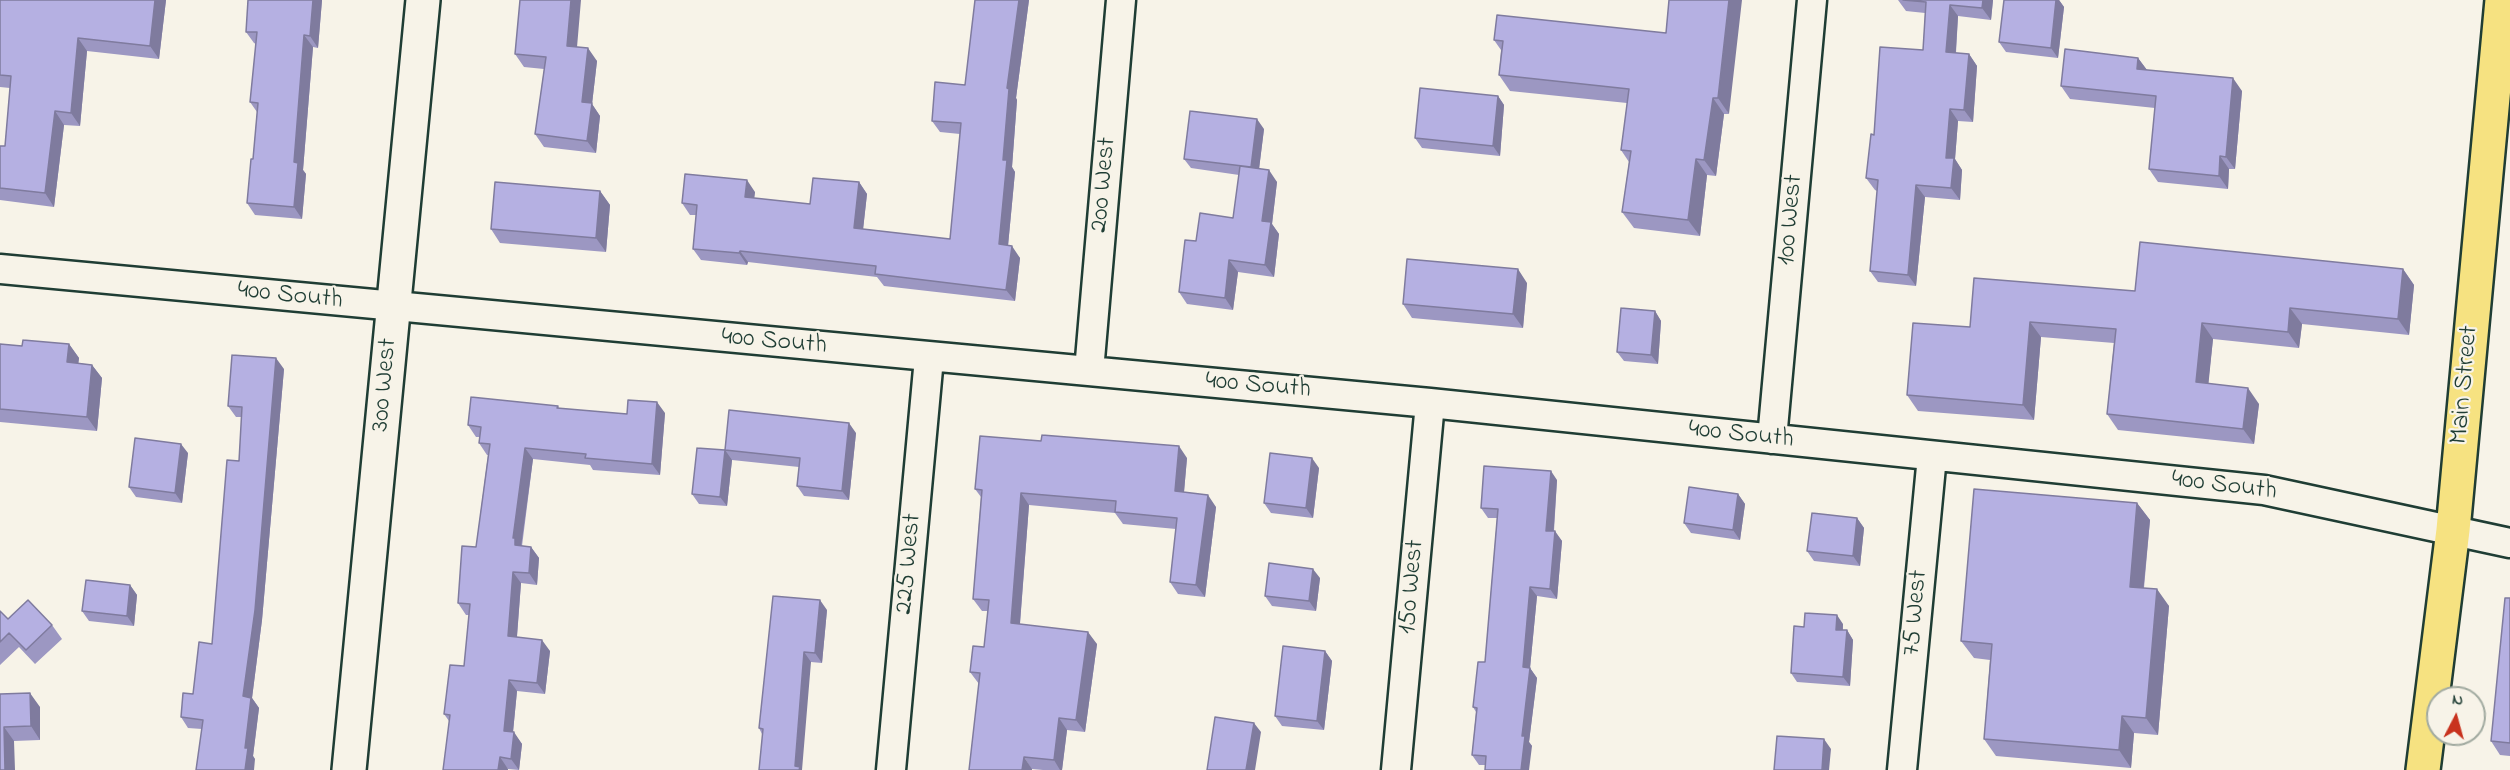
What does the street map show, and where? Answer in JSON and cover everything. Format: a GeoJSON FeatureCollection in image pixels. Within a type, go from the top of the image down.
{"type":"FeatureCollection","features":[{"type":"Feature","properties":{"kind":"main road","name":"Main Street"},"geometry":{"type":"LineString","coordinates":[[2423,770],[2453,530],[2502,0]]}},
{"type":"Feature","properties":{"kind":"street","name":"300 West"},"geometry":{"type":"LineString","coordinates":[[349,770],[423,0]]}},
{"type":"Feature","properties":{"kind":"street","name":"200 West"},"geometry":{"type":"LineString","coordinates":[[1089,371],[1121,0]]}},
{"type":"Feature","properties":{"kind":"street","name":"100 West"},"geometry":{"type":"LineString","coordinates":[[1772,439],[1812,0]]}},
{"type":"Feature","properties":{"kind":"street","name":"400 South"},"geometry":{"type":"LineString","coordinates":[[0,269],[393,308],[1430,403],[2264,490],[2510,543]]}},
{"type":"Feature","properties":{"kind":"street","name":"225 West"},"geometry":{"type":"LineString","coordinates":[[891,770],[929,358]]}},
{"type":"Feature","properties":{"kind":"street","name":"150 West"},"geometry":{"type":"LineString","coordinates":[[1396,770],[1430,403]]}},
{"type":"Feature","properties":{"kind":"street","name":"75 West"},"geometry":{"type":"LineString","coordinates":[[1902,770],[1932,456]]}},
{"type":"Feature","properties":{"kind":"building"},"geometry":{"type":"Polygon","coordinates":[[[0,0],[155,0],[150,46],[78,38],[71,113],[55,111],[45,193],[0,188],[0,146],[5,146],[11,76],[0,75],[0,0]]]}},
{"type":"Feature","properties":{"kind":"building"},"geometry":{"type":"Polygon","coordinates":[[[248,0],[313,0],[310,36],[304,35],[294,162],[298,163],[294,207],[247,203],[258,103],[250,102],[257,32],[246,32],[248,0]]]}},
{"type":"Feature","properties":{"kind":"building"},"geometry":{"type":"Polygon","coordinates":[[[520,0],[571,0],[567,46],[588,48],[582,102],[592,103],[587,141],[535,134],[546,57],[515,54],[520,0]]]}},
{"type":"Feature","properties":{"kind":"building"},"geometry":{"type":"Polygon","coordinates":[[[975,0],[1019,0],[1007,88],[1009,89],[1003,160],[1007,160],[999,244],[1012,246],[1006,290],[875,274],[876,266],[740,251],[739,253],[693,249],[697,205],[682,203],[685,174],[747,180],[745,197],[810,204],[813,178],[859,182],[854,228],[950,239],[961,123],[932,121],[935,82],[965,85],[975,0]]]}},
{"type":"Feature","properties":{"kind":"building"},"geometry":{"type":"Polygon","coordinates":[[[1669,0],[1729,0],[1718,98],[1713,98],[1704,160],[1696,159],[1688,220],[1622,212],[1631,151],[1621,150],[1629,89],[1499,75],[1503,41],[1494,40],[1497,15],[1666,33],[1669,0]]]}},
{"type":"Feature","properties":{"kind":"building"},"geometry":{"type":"Polygon","coordinates":[[[1903,0],[1983,0],[1982,8],[1950,5],[1946,52],[1969,54],[1964,110],[1950,109],[1946,158],[1954,158],[1951,188],[1916,185],[1908,275],[1870,271],[1878,180],[1866,178],[1871,134],[1874,135],[1880,47],[1923,50],[1926,2],[1903,0]]]}},
{"type":"Feature","properties":{"kind":"building"},"geometry":{"type":"Polygon","coordinates":[[[2004,0],[2056,0],[2051,48],[1999,42],[2004,0]]]}},
{"type":"Feature","properties":{"kind":"building"},"geometry":{"type":"Polygon","coordinates":[[[2065,49],[2138,58],[2137,69],[2233,78],[2226,157],[2220,156],[2219,176],[2149,169],[2156,96],[2061,86],[2065,49]]]}},
{"type":"Feature","properties":{"kind":"building"},"geometry":{"type":"Polygon","coordinates":[[[1420,88],[1498,96],[1493,146],[1415,138],[1420,88]]]}},
{"type":"Feature","properties":{"kind":"building"},"geometry":{"type":"Polygon","coordinates":[[[1190,111],[1257,119],[1251,167],[1184,159],[1190,111]]]}},
{"type":"Feature","properties":{"kind":"building"},"geometry":{"type":"Polygon","coordinates":[[[1240,166],[1269,170],[1262,221],[1271,222],[1265,265],[1229,260],[1225,298],[1179,292],[1185,240],[1196,241],[1200,213],[1233,218],[1240,166]]]}},
{"type":"Feature","properties":{"kind":"building"},"geometry":{"type":"Polygon","coordinates":[[[495,182],[600,191],[596,238],[491,229],[495,182]]]}},
{"type":"Feature","properties":{"kind":"building"},"geometry":{"type":"Polygon","coordinates":[[[2140,242],[2403,269],[2398,319],[2290,308],[2288,332],[2202,323],[2196,382],[2248,388],[2243,429],[2107,414],[2116,329],[2030,322],[2023,405],[1907,395],[1913,323],[1970,327],[1974,278],[2135,291],[2140,242]]]}},
{"type":"Feature","properties":{"kind":"building"},"geometry":{"type":"Polygon","coordinates":[[[1407,259],[1518,269],[1513,314],[1403,304],[1407,259]]]}},
{"type":"Feature","properties":{"kind":"building"},"geometry":{"type":"Polygon","coordinates":[[[1621,308],[1655,311],[1651,355],[1617,352],[1621,308]]]}},
{"type":"Feature","properties":{"kind":"building"},"geometry":{"type":"Polygon","coordinates":[[[23,340],[69,344],[67,362],[92,365],[87,417],[0,409],[0,344],[22,346],[23,340]]]}},
{"type":"Feature","properties":{"kind":"building"},"geometry":{"type":"Polygon","coordinates":[[[232,355],[276,358],[255,610],[243,696],[251,698],[245,748],[248,748],[245,770],[196,770],[203,720],[181,717],[183,693],[193,694],[199,642],[212,644],[227,460],[239,461],[242,407],[228,406],[232,355]]]}},
{"type":"Feature","properties":{"kind":"building"},"geometry":{"type":"Polygon","coordinates":[[[471,397],[627,414],[628,400],[657,402],[652,464],[585,458],[586,454],[525,448],[513,538],[515,538],[515,545],[531,547],[529,573],[513,572],[508,636],[542,640],[537,683],[509,680],[504,731],[514,732],[511,759],[500,757],[498,770],[443,770],[450,715],[444,714],[450,665],[464,666],[470,604],[458,603],[462,546],[476,547],[490,444],[479,443],[481,427],[468,425],[471,397]]]}},
{"type":"Feature","properties":{"kind":"building"},"geometry":{"type":"Polygon","coordinates":[[[729,410],[849,423],[842,491],[797,486],[800,458],[725,450],[729,410]]]}},
{"type":"Feature","properties":{"kind":"building"},"geometry":{"type":"Polygon","coordinates":[[[1042,435],[1179,446],[1175,491],[1208,495],[1196,585],[1170,582],[1177,518],[1115,512],[1116,501],[1021,493],[1011,623],[1088,632],[1076,720],[1059,718],[1054,760],[1024,757],[1022,770],[969,770],[980,673],[970,672],[973,646],[984,647],[989,600],[973,599],[982,490],[975,489],[980,436],[1041,441],[1042,435]]]}},
{"type":"Feature","properties":{"kind":"building"},"geometry":{"type":"Polygon","coordinates":[[[135,438],[181,444],[175,493],[129,487],[135,438]]]}},
{"type":"Feature","properties":{"kind":"building"},"geometry":{"type":"Polygon","coordinates":[[[697,448],[725,450],[720,497],[692,494],[697,448]]]}},
{"type":"Feature","properties":{"kind":"building"},"geometry":{"type":"Polygon","coordinates":[[[1270,453],[1312,458],[1306,508],[1264,503],[1270,453]]]}},
{"type":"Feature","properties":{"kind":"building"},"geometry":{"type":"Polygon","coordinates":[[[1484,466],[1551,471],[1546,531],[1555,531],[1550,589],[1530,587],[1523,667],[1530,668],[1522,736],[1525,736],[1521,770],[1485,770],[1486,756],[1472,755],[1477,708],[1473,707],[1478,662],[1485,662],[1498,509],[1481,508],[1484,466]]]}},
{"type":"Feature","properties":{"kind":"building"},"geometry":{"type":"Polygon","coordinates":[[[1689,487],[1738,494],[1733,530],[1684,523],[1689,487]]]}},
{"type":"Feature","properties":{"kind":"building"},"geometry":{"type":"Polygon","coordinates":[[[1974,489],[2137,503],[2130,587],[2157,589],[2146,718],[2122,716],[2119,750],[1984,739],[1992,644],[1961,641],[1974,489]]]}},
{"type":"Feature","properties":{"kind":"building"},"geometry":{"type":"Polygon","coordinates":[[[1812,513],[1857,518],[1853,556],[1807,551],[1812,513]]]}},
{"type":"Feature","properties":{"kind":"building"},"geometry":{"type":"Polygon","coordinates":[[[1269,563],[1313,569],[1309,601],[1265,596],[1269,563]]]}},
{"type":"Feature","properties":{"kind":"building"},"geometry":{"type":"Polygon","coordinates":[[[86,580],[130,585],[127,616],[82,611],[86,580]]]}},
{"type":"Feature","properties":{"kind":"building"},"geometry":{"type":"Polygon","coordinates":[[[773,596],[820,600],[815,653],[804,652],[795,766],[800,767],[799,770],[759,770],[763,729],[759,728],[773,596]]]}},
{"type":"Feature","properties":{"kind":"building"},"geometry":{"type":"Polygon","coordinates":[[[2505,598],[2510,598],[2510,743],[2491,741],[2505,598]]]}},
{"type":"Feature","properties":{"kind":"building"},"geometry":{"type":"Polygon","coordinates":[[[28,600],[52,625],[26,650],[9,633],[0,642],[0,611],[8,619],[28,600]]]}},
{"type":"Feature","properties":{"kind":"building"},"geometry":{"type":"Polygon","coordinates":[[[1805,613],[1837,615],[1836,630],[1847,630],[1843,677],[1791,673],[1794,626],[1804,627],[1805,613]]]}},
{"type":"Feature","properties":{"kind":"building"},"geometry":{"type":"Polygon","coordinates":[[[1283,646],[1325,651],[1317,721],[1275,716],[1283,646]]]}},
{"type":"Feature","properties":{"kind":"building"},"geometry":{"type":"Polygon","coordinates":[[[30,693],[31,726],[4,727],[5,770],[0,770],[0,694],[30,693]]]}},
{"type":"Feature","properties":{"kind":"building"},"geometry":{"type":"Polygon","coordinates":[[[1215,717],[1254,723],[1246,770],[1207,770],[1215,717]]]}},
{"type":"Feature","properties":{"kind":"building"},"geometry":{"type":"Polygon","coordinates":[[[1777,736],[1824,739],[1822,770],[1774,770],[1777,736]]]}}]}
